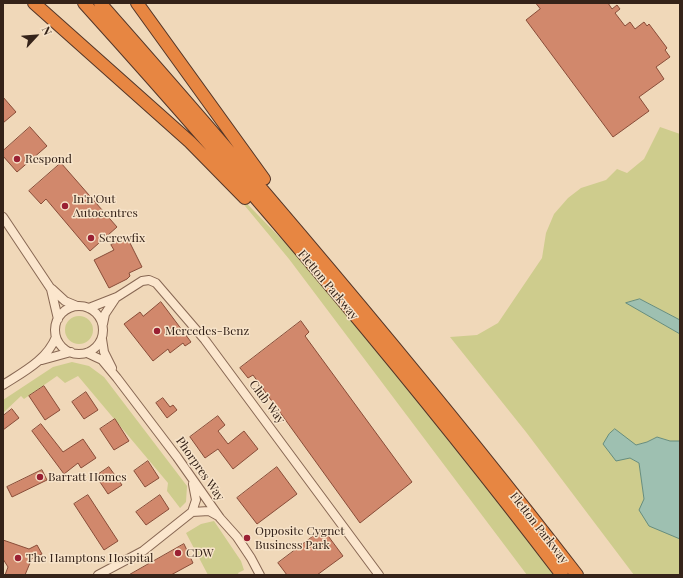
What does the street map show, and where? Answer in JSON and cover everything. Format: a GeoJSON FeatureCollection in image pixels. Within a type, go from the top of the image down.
{"type":"FeatureCollection","features":[{"type":"Feature","properties":{"kind":"highway"},"geometry":{"type":"LineString","coordinates":[[34,3],[190,142],[313,257]]}},
{"type":"Feature","properties":{"kind":"highway","name":"Fletton Parkway"},"geometry":{"type":"LineString","coordinates":[[84,3],[313,257],[444,407],[577,575]]}},
{"type":"Feature","properties":{"kind":"highway","name":"Fletton Parkway"},"geometry":{"type":"LineString","coordinates":[[100,3],[313,257],[562,575]]}},
{"type":"Feature","properties":{"kind":"highway"},"geometry":{"type":"LineString","coordinates":[[137,3],[313,257]]}},
{"type":"Feature","properties":{"kind":"street"},"geometry":{"type":"LineString","coordinates":[[3,217],[51,289],[65,301],[77,306],[89,308],[95,312],[103,325],[102,339],[93,349],[87,352],[71,352],[41,360]]}},
{"type":"Feature","properties":{"kind":"street","name":"Club Way"},"geometry":{"type":"LineString","coordinates":[[89,308],[117,297],[142,281],[149,280],[156,283],[205,340],[379,575]]}},
{"type":"Feature","properties":{"kind":"street"},"geometry":{"type":"LineString","coordinates":[[51,289],[58,319]]}},
{"type":"Feature","properties":{"kind":"street","name":"Club Way"},"geometry":{"type":"LineString","coordinates":[[103,325],[105,314],[117,297]]}},
{"type":"Feature","properties":{"kind":"street"},"geometry":{"type":"LineString","coordinates":[[3,385],[41,360],[54,344],[56,337],[56,325],[62,312],[77,306]]}},
{"type":"Feature","properties":{"kind":"street"},"geometry":{"type":"LineString","coordinates":[[56,337],[59,344],[71,352]]}},
{"type":"Feature","properties":{"kind":"street","name":"Phorpres Way"},"geometry":{"type":"LineString","coordinates":[[102,339],[104,352],[118,378]]}},
{"type":"Feature","properties":{"kind":"street","name":"Phorpres Way"},"geometry":{"type":"LineString","coordinates":[[87,352],[102,360],[118,378],[220,518],[227,524],[251,558],[260,575]]}},
{"type":"Feature","properties":{"kind":"street"},"geometry":{"type":"LineString","coordinates":[[177,457],[188,468],[208,494],[227,524]]}},
{"type":"Feature","properties":{"kind":"street"},"geometry":{"type":"LineString","coordinates":[[98,575],[143,551],[192,512],[196,500],[196,491],[191,478]]}},
{"type":"Feature","properties":{"kind":"street"},"geometry":{"type":"LineString","coordinates":[[192,512],[209,512],[220,518]]}},
{"type":"Feature","properties":{"kind":"shaded area"},"geometry":{"type":"Polygon","coordinates":[[[660,127],[680,134],[680,320],[640,299],[627,303],[680,334],[680,441],[670,441],[657,437],[636,445],[630,458],[639,463],[644,499],[672,535],[680,539],[680,575],[634,575],[526,432],[450,337],[477,335],[498,323],[542,258],[546,233],[554,214],[568,198],[581,188],[606,180],[617,169],[627,173],[644,159],[660,127]]]}},
{"type":"Feature","properties":{"kind":"shaded area"},"geometry":{"type":"Polygon","coordinates":[[[221,177],[293,251],[378,351],[556,575],[527,575],[289,259],[221,177]]]}},
{"type":"Feature","properties":{"kind":"shaded area"},"geometry":{"type":"Polygon","coordinates":[[[640,299],[680,320],[680,334],[626,303],[640,299]]]}},
{"type":"Feature","properties":{"kind":"shaded area"},"geometry":{"type":"Polygon","coordinates":[[[79,316],[89,320],[93,330],[89,340],[79,344],[69,340],[65,330],[69,320],[79,316]]]}},
{"type":"Feature","properties":{"kind":"shaded area"},"geometry":{"type":"Polygon","coordinates":[[[72,362],[89,366],[104,377],[187,486],[186,502],[180,508],[167,491],[168,483],[78,376],[65,383],[57,376],[24,399],[21,396],[3,413],[3,400],[53,367],[72,362]]]}},
{"type":"Feature","properties":{"kind":"shaded area"},"geometry":{"type":"Polygon","coordinates":[[[615,429],[636,445],[657,437],[670,441],[680,441],[680,539],[649,526],[639,510],[644,499],[639,463],[630,458],[616,461],[603,444],[609,434],[615,429]]]}},
{"type":"Feature","properties":{"kind":"shaded area"},"geometry":{"type":"Polygon","coordinates":[[[214,521],[241,561],[244,570],[238,573],[239,575],[208,575],[186,533],[201,524],[214,521]]]}},
{"type":"Feature","properties":{"kind":"building"},"geometry":{"type":"Polygon","coordinates":[[[536,3],[608,3],[612,9],[617,5],[620,9],[615,13],[625,26],[630,22],[635,29],[644,22],[647,26],[649,24],[667,48],[665,50],[670,57],[656,67],[664,79],[639,97],[649,111],[613,137],[526,20],[540,9],[536,3]]]}},
{"type":"Feature","properties":{"kind":"building"},"geometry":{"type":"Polygon","coordinates":[[[3,97],[16,112],[3,123],[3,97]]]}},
{"type":"Feature","properties":{"kind":"building"},"geometry":{"type":"Polygon","coordinates":[[[30,127],[47,146],[17,172],[3,156],[3,151],[30,127]]]}},
{"type":"Feature","properties":{"kind":"building"},"geometry":{"type":"Polygon","coordinates":[[[61,163],[117,227],[90,251],[46,199],[41,204],[29,191],[61,163]]]}},
{"type":"Feature","properties":{"kind":"building"},"geometry":{"type":"Polygon","coordinates":[[[127,237],[142,267],[129,273],[130,276],[127,279],[109,288],[94,260],[114,250],[111,245],[127,237]]]}},
{"type":"Feature","properties":{"kind":"building","name":"Mercedes-Benz"},"geometry":{"type":"Polygon","coordinates":[[[161,302],[191,342],[185,346],[183,343],[170,353],[168,349],[153,361],[124,324],[140,312],[143,316],[161,302]]]}},
{"type":"Feature","properties":{"kind":"building"},"geometry":{"type":"Polygon","coordinates":[[[301,321],[309,332],[305,336],[412,482],[360,523],[253,375],[248,378],[240,368],[301,321]]]}},
{"type":"Feature","properties":{"kind":"building"},"geometry":{"type":"Polygon","coordinates":[[[44,386],[60,410],[45,420],[29,396],[44,386]]]}},
{"type":"Feature","properties":{"kind":"building"},"geometry":{"type":"Polygon","coordinates":[[[86,392],[98,410],[84,419],[72,402],[86,392]]]}},
{"type":"Feature","properties":{"kind":"building"},"geometry":{"type":"Polygon","coordinates":[[[163,398],[170,407],[173,405],[177,410],[167,418],[156,403],[163,398]]]}},
{"type":"Feature","properties":{"kind":"building"},"geometry":{"type":"Polygon","coordinates":[[[12,409],[19,418],[3,430],[3,416],[12,409]]]}},
{"type":"Feature","properties":{"kind":"building"},"geometry":{"type":"Polygon","coordinates":[[[218,416],[225,425],[218,431],[228,444],[244,431],[258,449],[233,469],[218,449],[205,458],[190,437],[218,416]]]}},
{"type":"Feature","properties":{"kind":"building"},"geometry":{"type":"Polygon","coordinates":[[[115,419],[129,441],[114,450],[100,429],[115,419]]]}},
{"type":"Feature","properties":{"kind":"building"},"geometry":{"type":"Polygon","coordinates":[[[41,424],[63,452],[83,439],[96,458],[81,468],[78,463],[64,474],[32,431],[41,424]]]}},
{"type":"Feature","properties":{"kind":"building"},"geometry":{"type":"Polygon","coordinates":[[[148,461],[159,478],[145,487],[134,471],[148,461]]]}},
{"type":"Feature","properties":{"kind":"building"},"geometry":{"type":"Polygon","coordinates":[[[109,467],[122,485],[108,494],[96,476],[109,467]]]}},
{"type":"Feature","properties":{"kind":"building"},"geometry":{"type":"Polygon","coordinates":[[[277,467],[297,494],[257,524],[237,498],[277,467]]]}},
{"type":"Feature","properties":{"kind":"building"},"geometry":{"type":"Polygon","coordinates":[[[42,470],[47,480],[12,497],[7,487],[42,470]]]}},
{"type":"Feature","properties":{"kind":"building"},"geometry":{"type":"Polygon","coordinates":[[[88,495],[118,541],[104,550],[74,504],[88,495]]]}},
{"type":"Feature","properties":{"kind":"building"},"geometry":{"type":"Polygon","coordinates":[[[160,495],[169,509],[146,525],[136,512],[160,495]]]}},
{"type":"Feature","properties":{"kind":"building"},"geometry":{"type":"Polygon","coordinates":[[[323,529],[343,556],[317,575],[287,575],[278,563],[323,529]]]}},
{"type":"Feature","properties":{"kind":"building","name":"The Hamptons Hospital"},"geometry":{"type":"Polygon","coordinates":[[[3,540],[29,549],[37,545],[42,554],[32,558],[25,575],[5,575],[8,567],[3,559],[3,540]]]}},
{"type":"Feature","properties":{"kind":"building","name":"CDW"},"geometry":{"type":"Polygon","coordinates":[[[184,544],[193,563],[171,575],[129,575],[184,544]]]}},
{"type":"Feature","properties":{"kind":"place","name":"Respond"},"geometry":{"type":"Point","coordinates":[17,159]}},
{"type":"Feature","properties":{"kind":"place","name":"In'n'Out Autocentres"},"geometry":{"type":"Point","coordinates":[65,206]}},
{"type":"Feature","properties":{"kind":"place","name":"Screwfix"},"geometry":{"type":"Point","coordinates":[91,238]}},
{"type":"Feature","properties":{"kind":"place","name":"Mercedes-Benz"},"geometry":{"type":"Point","coordinates":[157,331]}},
{"type":"Feature","properties":{"kind":"place","name":"Barratt Homes"},"geometry":{"type":"Point","coordinates":[40,477]}},
{"type":"Feature","properties":{"kind":"place","name":"Opposite Cygnet Business Park"},"geometry":{"type":"Point","coordinates":[247,538]}},
{"type":"Feature","properties":{"kind":"place","name":"CDW"},"geometry":{"type":"Point","coordinates":[178,553]}},
{"type":"Feature","properties":{"kind":"place","name":"The Hamptons Hospital"},"geometry":{"type":"Point","coordinates":[18,558]}}]}
